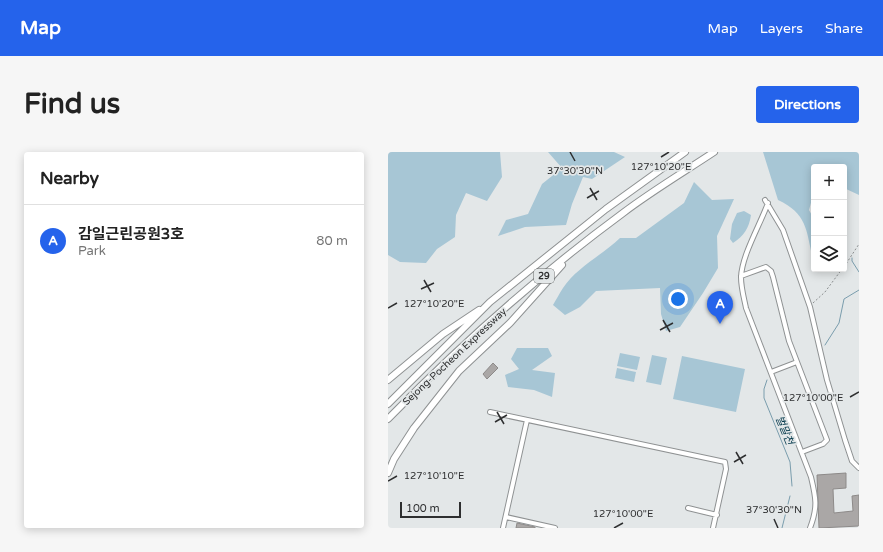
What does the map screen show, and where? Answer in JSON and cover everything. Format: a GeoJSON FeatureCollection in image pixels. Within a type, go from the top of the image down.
{"type":"FeatureCollection","features":[{"type":"Feature","properties":{"kind":"highway","name":"Sejong-Pocheon Expressway"},"geometry":{"type":"LineString","coordinates":[[388,404],[490,302],[606,209],[685,152]]}},
{"type":"Feature","properties":{"kind":"highway","name":"Sejong-Pocheon Expressway"},"geometry":{"type":"LineString","coordinates":[[388,419],[474,334],[580,247],[624,212],[714,152]]}},
{"type":"Feature","properties":{"kind":"highway"},"geometry":{"type":"LineString","coordinates":[[388,473],[414,428],[459,372],[510,323],[580,247]]}},
{"type":"Feature","properties":{"kind":"highway"},"geometry":{"type":"LineString","coordinates":[[388,380],[443,334],[490,302]]}},
{"type":"Feature","properties":{"kind":"street"},"geometry":{"type":"LineString","coordinates":[[810,528],[816,513],[816,496],[812,476],[746,308],[741,276],[744,260],[766,201],[783,230],[810,307],[827,380],[842,432],[852,461],[859,468]]}},
{"type":"Feature","properties":{"kind":"street"},"geometry":{"type":"LineString","coordinates":[[741,276],[766,267],[771,271],[789,341],[826,440],[824,444],[802,452]]}},
{"type":"Feature","properties":{"kind":"street"},"geometry":{"type":"LineString","coordinates":[[771,372],[797,362]]}},
{"type":"Feature","properties":{"kind":"street"},"geometry":{"type":"LineString","coordinates":[[490,412],[725,462],[726,469],[713,528]]}},
{"type":"Feature","properties":{"kind":"street"},"geometry":{"type":"LineString","coordinates":[[503,528],[527,420]]}},
{"type":"Feature","properties":{"kind":"street"},"geometry":{"type":"LineString","coordinates":[[688,508],[717,515]]}},
{"type":"Feature","properties":{"kind":"street"},"geometry":{"type":"LineString","coordinates":[[506,517],[555,528]]}},
{"type":"Feature","properties":{"kind":"path"},"geometry":{"type":"LineString","coordinates":[[847,262],[859,244]]}},
{"type":"Feature","properties":{"kind":"path"},"geometry":{"type":"LineString","coordinates":[[810,307],[814,301],[825,292],[840,272]]}},
{"type":"Feature","properties":{"kind":"shaded area"},"geometry":{"type":"Polygon","coordinates":[[[388,152],[500,152],[502,177],[487,201],[466,193],[456,215],[455,237],[437,249],[426,263],[400,262],[388,255],[388,152]]]}},
{"type":"Feature","properties":{"kind":"shaded area"},"geometry":{"type":"Polygon","coordinates":[[[548,152],[614,152],[625,157],[592,179],[583,177],[572,204],[566,225],[525,227],[498,236],[506,220],[528,214],[542,184],[562,168],[548,152]]]}},
{"type":"Feature","properties":{"kind":"shaded area"},"geometry":{"type":"Polygon","coordinates":[[[763,152],[859,152],[859,195],[847,189],[847,164],[811,164],[811,203],[809,210],[811,214],[811,250],[807,232],[800,217],[788,205],[778,200],[763,152]]]}},
{"type":"Feature","properties":{"kind":"shaded area"},"geometry":{"type":"Polygon","coordinates":[[[694,182],[712,200],[734,199],[717,236],[718,268],[680,327],[666,331],[661,314],[660,288],[596,291],[580,307],[565,315],[553,305],[563,288],[575,274],[620,238],[636,238],[684,203],[694,182]]]}},
{"type":"Feature","properties":{"kind":"shaded area"},"geometry":{"type":"Polygon","coordinates":[[[744,211],[751,215],[749,224],[740,238],[733,243],[730,239],[732,224],[737,213],[744,211]]]}},
{"type":"Feature","properties":{"kind":"shaded area"},"geometry":{"type":"Polygon","coordinates":[[[517,348],[548,348],[552,356],[532,370],[555,373],[552,397],[534,390],[508,387],[505,375],[519,369],[511,359],[517,348]]]}},
{"type":"Feature","properties":{"kind":"shaded area"},"geometry":{"type":"Polygon","coordinates":[[[620,353],[640,357],[637,370],[617,366],[620,353]]]}},
{"type":"Feature","properties":{"kind":"shaded area"},"geometry":{"type":"Polygon","coordinates":[[[652,355],[667,358],[661,385],[646,382],[652,355]]]}},
{"type":"Feature","properties":{"kind":"shaded area"},"geometry":{"type":"Polygon","coordinates":[[[682,356],[745,369],[736,412],[673,399],[682,356]]]}},
{"type":"Feature","properties":{"kind":"shaded area"},"geometry":{"type":"Polygon","coordinates":[[[617,368],[636,372],[634,382],[615,378],[617,368]]]}},
{"type":"Feature","properties":{"kind":"building"},"geometry":{"type":"Polygon","coordinates":[[[493,363],[498,368],[487,379],[483,374],[493,363]]]}},
{"type":"Feature","properties":{"kind":"building"},"geometry":{"type":"Polygon","coordinates":[[[846,473],[846,488],[833,489],[834,513],[853,511],[852,496],[859,495],[859,526],[819,528],[817,475],[846,473]]]}},
{"type":"Feature","properties":{"kind":"building"},"geometry":{"type":"Polygon","coordinates":[[[517,523],[535,527],[535,528],[516,528],[517,523]]]}},
{"type":"Feature","properties":{"kind":"waterway","name":"벌말천"},"geometry":{"type":"LineString","coordinates":[[852,258],[852,261],[859,272]]}},
{"type":"Feature","properties":{"kind":"waterway","name":"벌말천"},"geometry":{"type":"LineString","coordinates":[[825,345],[839,323],[844,299],[859,290]]}},
{"type":"Feature","properties":{"kind":"waterway","name":"벌말천"},"geometry":{"type":"LineString","coordinates":[[767,380],[764,389],[764,398],[790,462],[792,486]]}},
{"type":"Feature","properties":{"kind":"waterway","name":"벌말천"},"geometry":{"type":"LineString","coordinates":[[782,528],[790,496]]}},
{"type":"Feature","properties":{"kind":"place","name":"감일근린공원3호"},"geometry":{"type":"Point","coordinates":[720,324]}}]}
